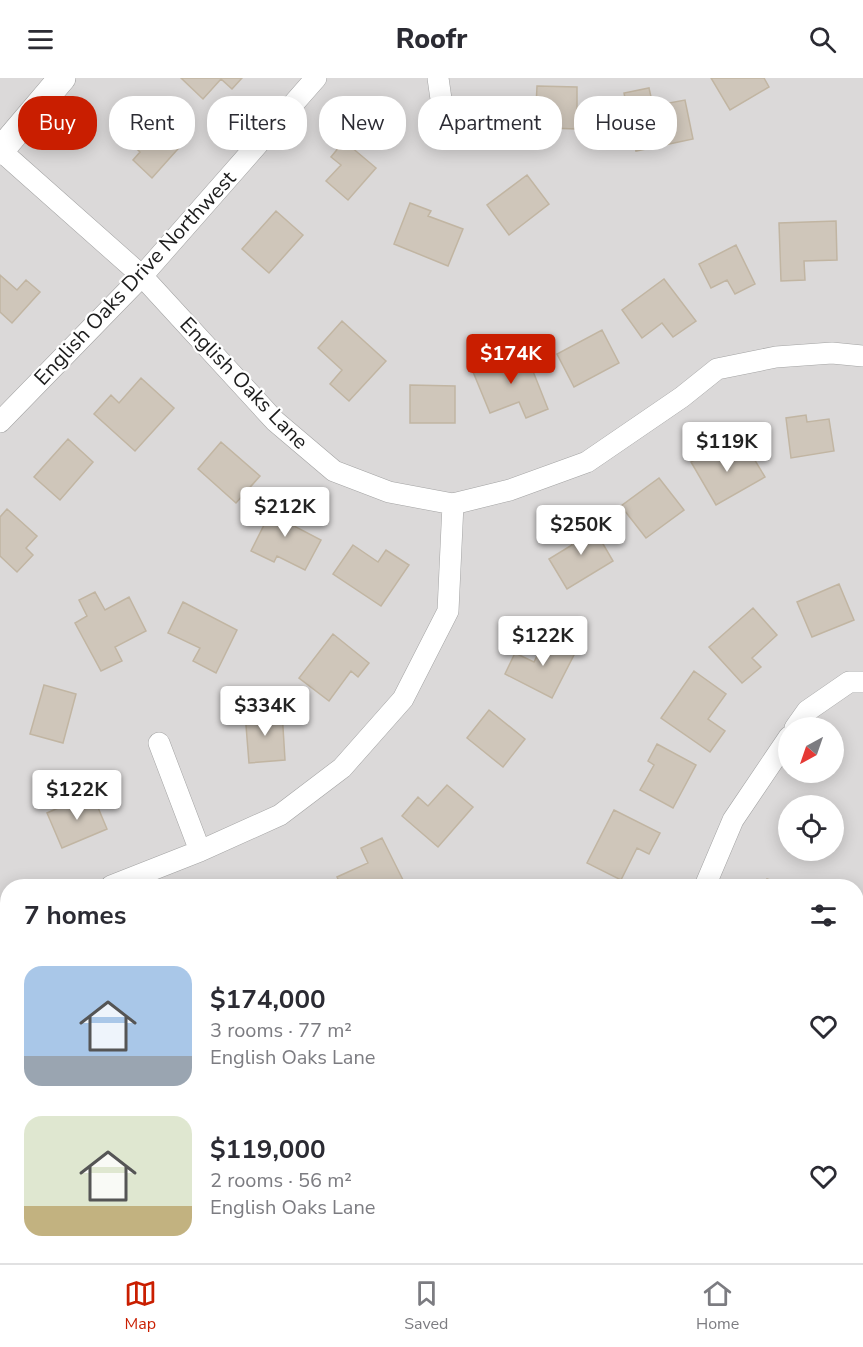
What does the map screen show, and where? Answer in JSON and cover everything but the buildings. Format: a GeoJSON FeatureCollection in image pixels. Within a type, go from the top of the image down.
{"type":"FeatureCollection","features":[{"type":"Feature","properties":{"kind":"street"},"geometry":{"type":"LineString","coordinates":[[0,150],[62,78]]}},
{"type":"Feature","properties":{"kind":"street","name":"English Oaks Drive Northwest"},"geometry":{"type":"LineString","coordinates":[[0,422],[142,276],[316,78]]}},
{"type":"Feature","properties":{"kind":"street"},"geometry":{"type":"LineString","coordinates":[[438,78],[441,96]]}},
{"type":"Feature","properties":{"kind":"street","name":"English Oaks Lane"},"geometry":{"type":"LineString","coordinates":[[0,150],[142,276],[275,421],[334,471],[389,492],[453,504],[510,490],[587,462],[682,397],[717,369],[776,357],[832,353],[863,356]]}},
{"type":"Feature","properties":{"kind":"street"},"geometry":{"type":"LineString","coordinates":[[129,879],[200,851],[280,815],[342,768],[403,699],[448,611],[453,504]]}},
{"type":"Feature","properties":{"kind":"street"},"geometry":{"type":"LineString","coordinates":[[803,717],[807,711],[849,682],[863,682]]}},
{"type":"Feature","properties":{"kind":"street"},"geometry":{"type":"LineString","coordinates":[[159,743],[200,851]]}},
{"type":"Feature","properties":{"kind":"street"},"geometry":{"type":"LineString","coordinates":[[708,879],[733,820],[778,753]]}},
{"type":"Feature","properties":{"kind":"shaded area"},"geometry":{"type":"Polygon","coordinates":[[[0,78],[863,78],[863,879],[0,879],[0,78]]]}}]}
